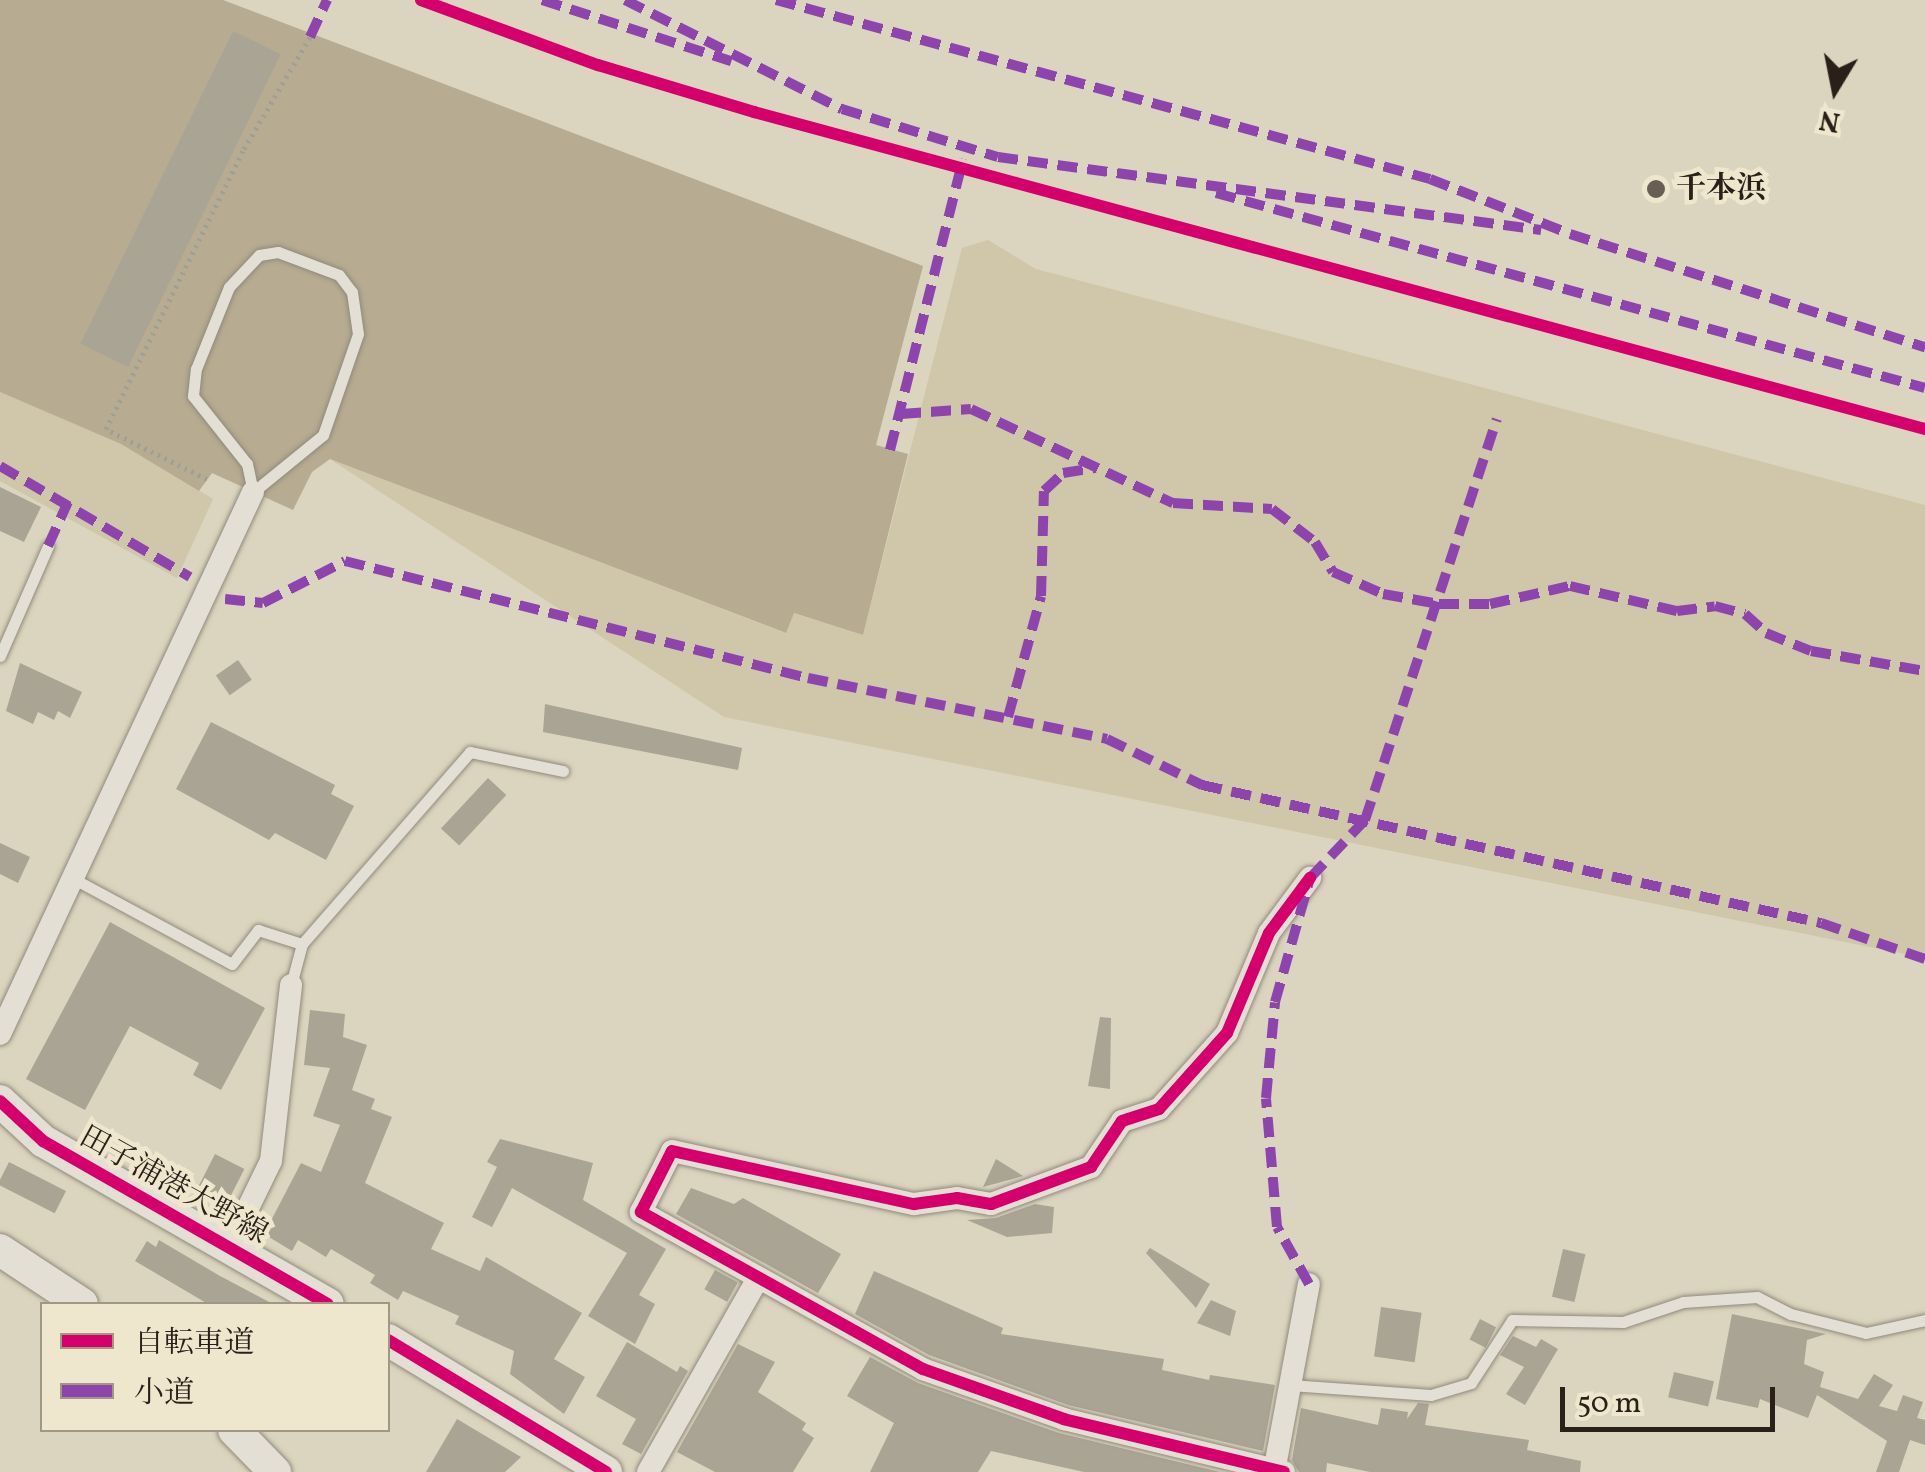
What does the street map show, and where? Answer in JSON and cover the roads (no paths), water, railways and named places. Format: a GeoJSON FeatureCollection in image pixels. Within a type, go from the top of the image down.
{"type":"FeatureCollection","features":[{"type":"Feature","properties":{"kind":"main road","name":"田子浦港大野線"},"geometry":{"type":"LineString","coordinates":[[0,1101],[43,1141],[325,1302]]}},
{"type":"Feature","properties":{"kind":"main road"},"geometry":{"type":"LineString","coordinates":[[0,1250],[79,1302]]}},
{"type":"Feature","properties":{"kind":"main road"},"geometry":{"type":"LineString","coordinates":[[390,1341],[606,1472]]}},
{"type":"Feature","properties":{"kind":"main road"},"geometry":{"type":"LineString","coordinates":[[236,1432],[276,1472]]}},
{"type":"Feature","properties":{"kind":"street"},"geometry":{"type":"LineString","coordinates":[[0,1034],[253,492]]}},
{"type":"Feature","properties":{"kind":"street"},"geometry":{"type":"LineString","coordinates":[[1309,1284],[1277,1471],[1064,1419],[923,1369],[641,1212],[672,1151],[914,1204],[957,1198],[990,1204],[1091,1167],[1122,1121],[1159,1109],[1227,1033],[1270,933],[1310,878]]}},
{"type":"Feature","properties":{"kind":"street"},"geometry":{"type":"LineString","coordinates":[[230,1245],[271,1161],[291,985]]}},
{"type":"Feature","properties":{"kind":"street"},"geometry":{"type":"LineString","coordinates":[[648,1472],[758,1280]]}},
{"type":"Feature","properties":{"kind":"lane"},"geometry":{"type":"LineString","coordinates":[[278,252],[339,274],[352,292],[358,334],[322,435],[253,492],[247,464],[193,396],[196,368],[229,287],[259,255],[278,252]]}},
{"type":"Feature","properties":{"kind":"lane"},"geometry":{"type":"LineString","coordinates":[[0,656],[48,546]]}},
{"type":"Feature","properties":{"kind":"lane"},"geometry":{"type":"LineString","coordinates":[[291,985],[302,944],[470,752],[563,771]]}},
{"type":"Feature","properties":{"kind":"lane"},"geometry":{"type":"LineString","coordinates":[[74,879],[232,964],[258,930],[302,944]]}},
{"type":"Feature","properties":{"kind":"lane"},"geometry":{"type":"LineString","coordinates":[[1290,1385],[1431,1395],[1470,1382],[1512,1320],[1623,1322],[1684,1302],[1757,1297],[1790,1314],[1866,1333],[1925,1320]]}},
{"type":"Feature","properties":{"kind":"place","name":"千本浜"},"geometry":{"type":"Point","coordinates":[1656,189]}}]}
